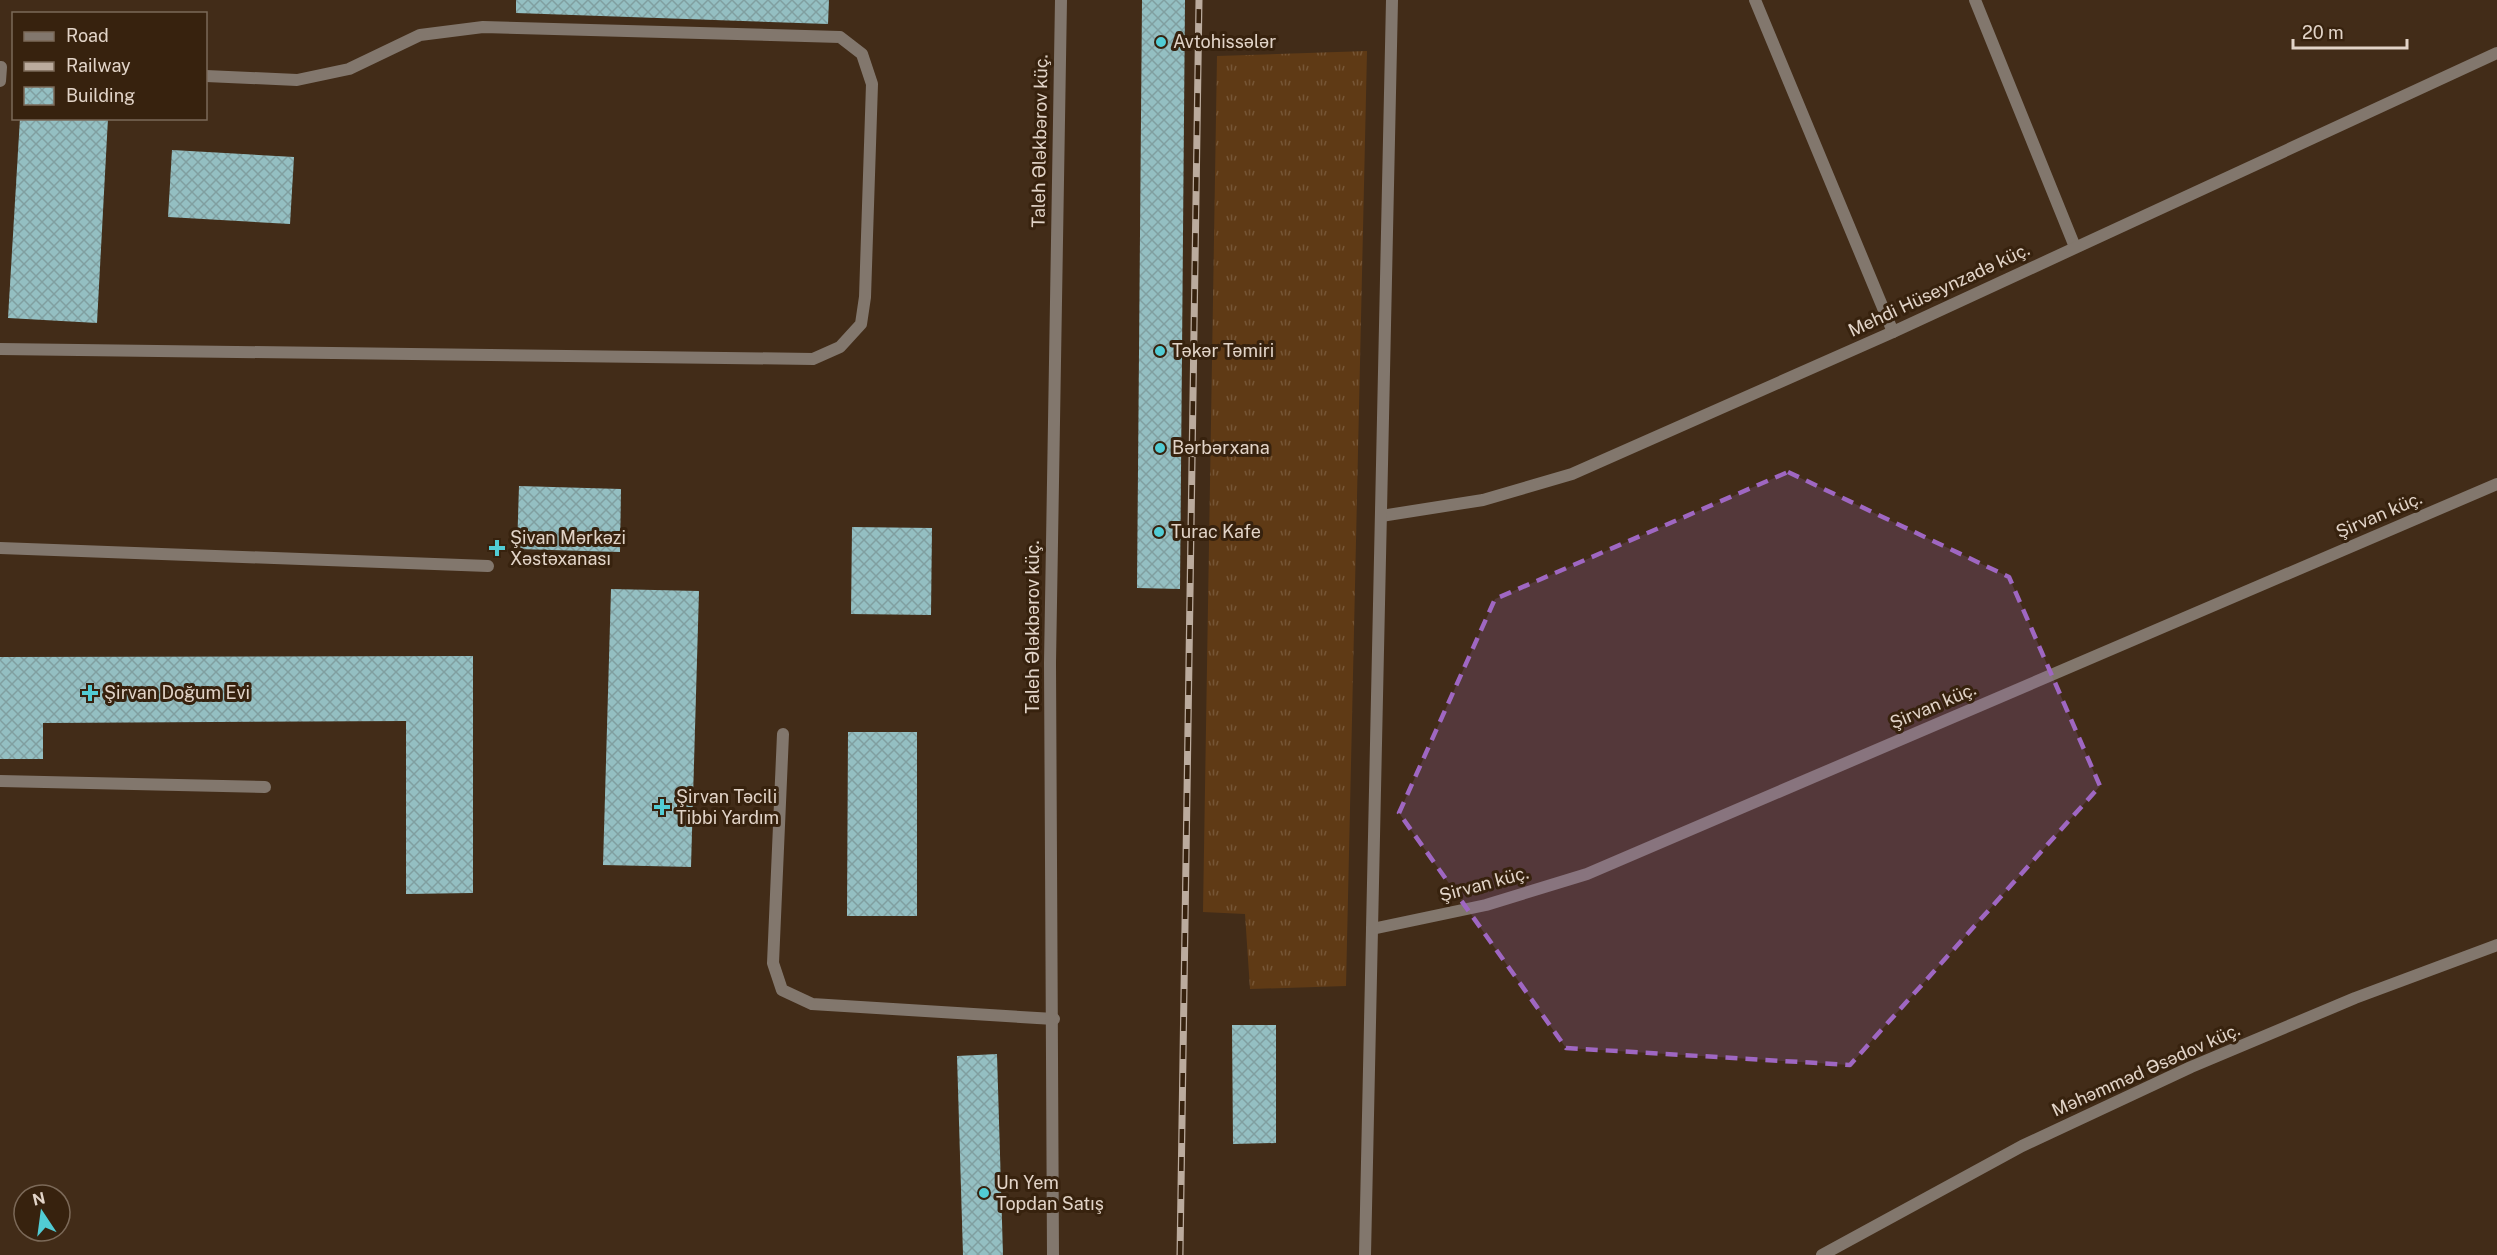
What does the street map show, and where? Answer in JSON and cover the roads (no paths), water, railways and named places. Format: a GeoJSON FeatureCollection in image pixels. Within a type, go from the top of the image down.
{"type":"FeatureCollection","features":[{"type":"Feature","properties":{"kind":"street","name":"Taleh Ələkbərov küç."},"geometry":{"type":"LineString","coordinates":[[1053,1255],[1054,1019],[1050,663],[1060,0]]}},
{"type":"Feature","properties":{"kind":"street"},"geometry":{"type":"LineString","coordinates":[[1365,1255],[1392,0]]}},
{"type":"Feature","properties":{"kind":"street"},"geometry":{"type":"LineString","coordinates":[[1755,0],[1893,332]]}},
{"type":"Feature","properties":{"kind":"street"},"geometry":{"type":"LineString","coordinates":[[1975,0],[2075,247]]}},
{"type":"Feature","properties":{"kind":"street"},"geometry":{"type":"LineString","coordinates":[[0,349],[813,359],[840,347],[861,324],[865,297],[872,84],[862,54],[840,37],[483,27],[420,35],[349,69],[297,80],[207,76]]}},
{"type":"Feature","properties":{"kind":"street","name":"Mehdi Hüseynzadə küç."},"geometry":{"type":"LineString","coordinates":[[1381,516],[1483,500],[1572,474],[1893,332],[2497,53]]}},
{"type":"Feature","properties":{"kind":"street"},"geometry":{"type":"LineString","coordinates":[[0,81],[5,67]]}},
{"type":"Feature","properties":{"kind":"street","name":"Şirvan küç."},"geometry":{"type":"LineString","coordinates":[[1372,929],[1486,905],[1587,874],[2497,484]]}},
{"type":"Feature","properties":{"kind":"street"},"geometry":{"type":"LineString","coordinates":[[0,548],[488,566]]}},
{"type":"Feature","properties":{"kind":"street"},"geometry":{"type":"LineString","coordinates":[[783,734],[772,963],[782,990],[812,1004],[1054,1019]]}},
{"type":"Feature","properties":{"kind":"street"},"geometry":{"type":"LineString","coordinates":[[0,781],[265,787]]}},
{"type":"Feature","properties":{"kind":"street","name":"Məhəmməd Əsədov küç."},"geometry":{"type":"LineString","coordinates":[[1822,1255],[2022,1146],[2180,1072],[2355,998],[2497,945]]}},
{"type":"Feature","properties":{"kind":"railway"},"geometry":{"type":"LineString","coordinates":[[1180,1255],[1199,0]]}},
{"type":"Feature","properties":{"kind":"place","name":"Avtohissələr"},"geometry":{"type":"Point","coordinates":[1161,42]}},
{"type":"Feature","properties":{"kind":"place","name":"Təkər Təmiri"},"geometry":{"type":"Point","coordinates":[1160,351]}},
{"type":"Feature","properties":{"kind":"place","name":"Bərbərxana"},"geometry":{"type":"Point","coordinates":[1160,448]}},
{"type":"Feature","properties":{"kind":"place","name":"Turac Kafe"},"geometry":{"type":"Point","coordinates":[1159,532]}},
{"type":"Feature","properties":{"kind":"place","name":"Şivan Mərkəzi Xəstəxanası"},"geometry":{"type":"Point","coordinates":[497,548]}},
{"type":"Feature","properties":{"kind":"place","name":"Şirvan Doğum Evi"},"geometry":{"type":"Point","coordinates":[90,693]}},
{"type":"Feature","properties":{"kind":"place","name":"Şirvan Təcili Tibbi Yardım"},"geometry":{"type":"Point","coordinates":[662,807]}},
{"type":"Feature","properties":{"kind":"place","name":"Un Yem Topdan Satış"},"geometry":{"type":"Point","coordinates":[984,1193]}}]}
